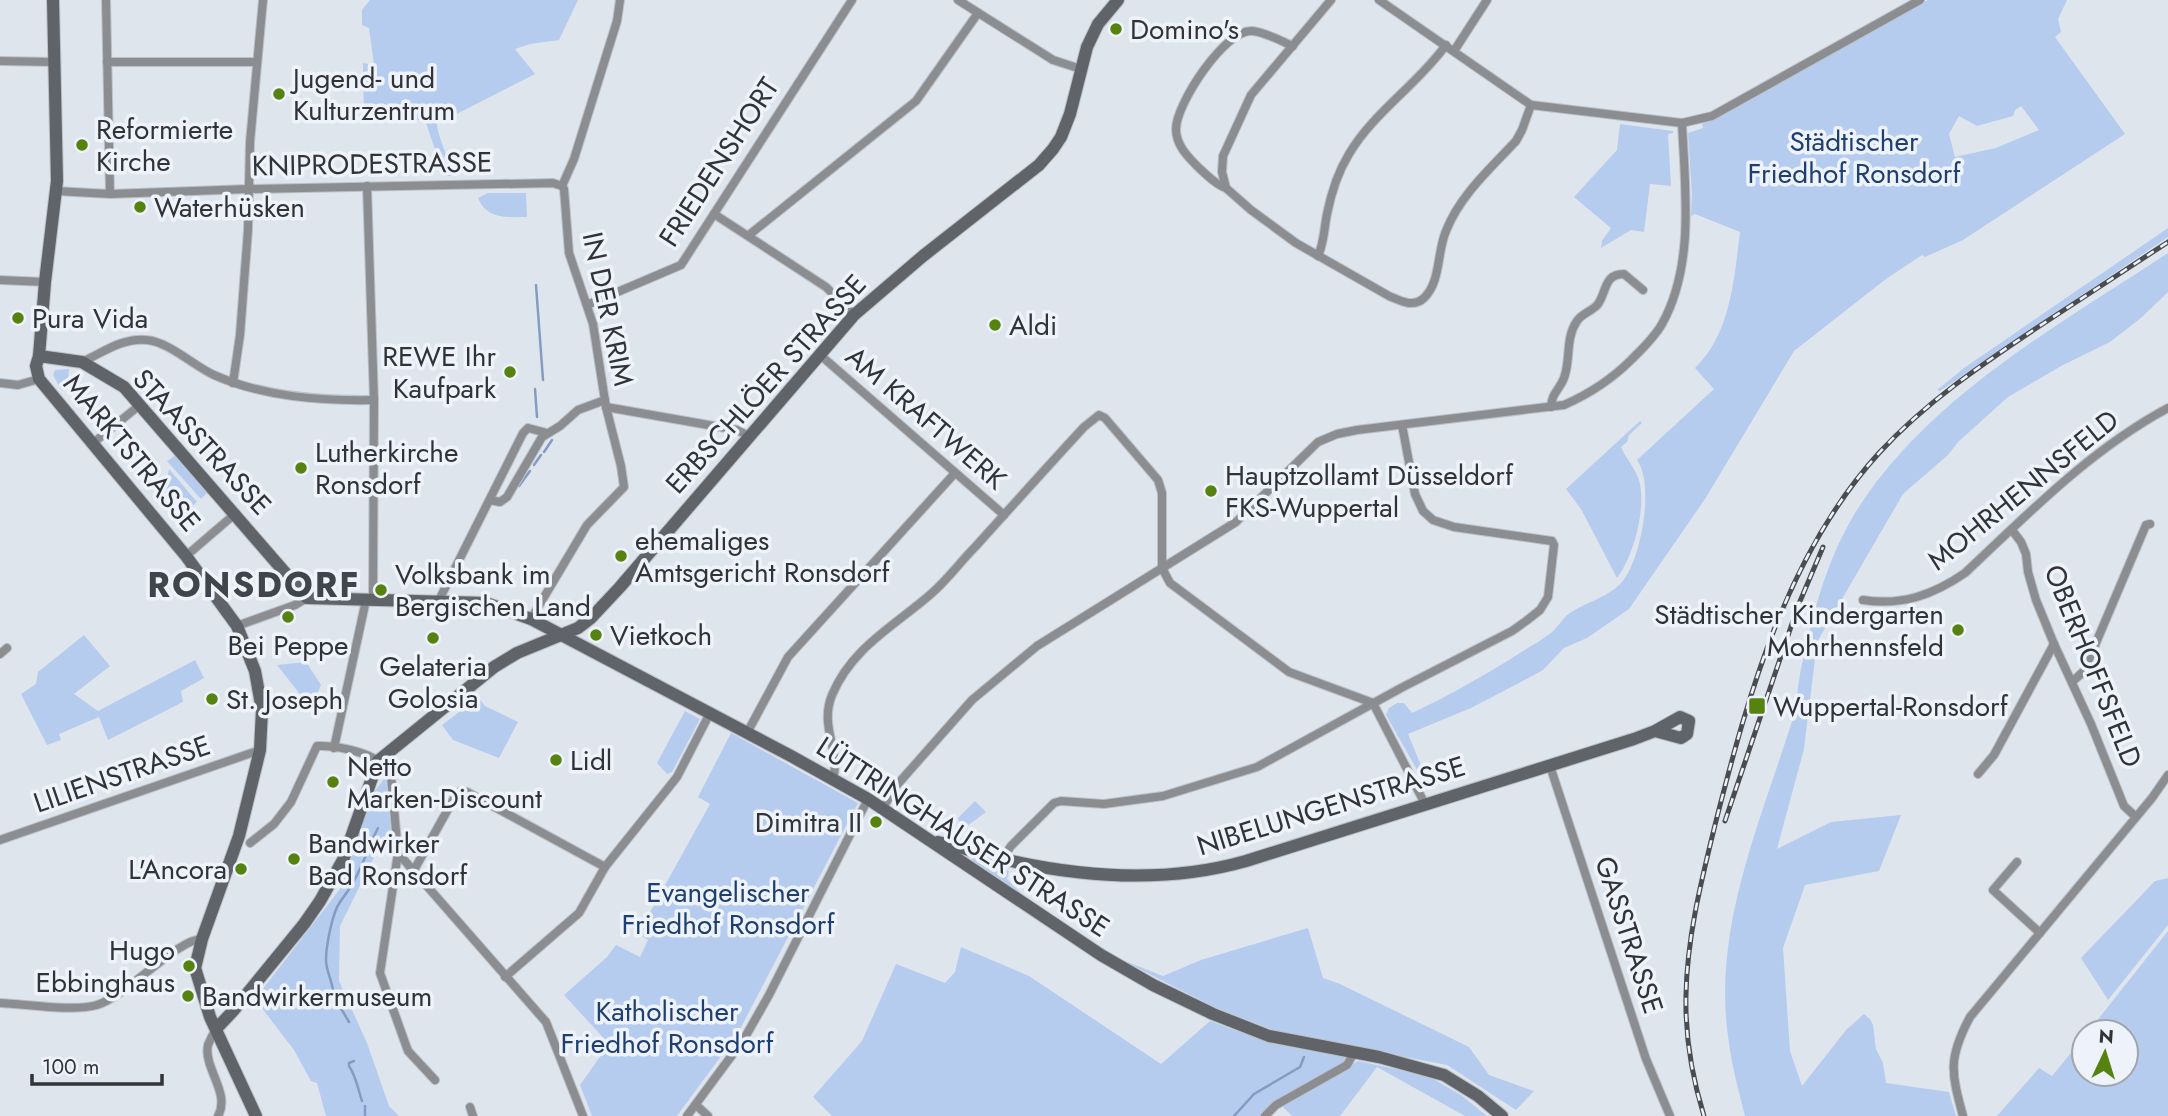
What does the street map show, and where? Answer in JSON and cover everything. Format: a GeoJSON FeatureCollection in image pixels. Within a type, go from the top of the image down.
{"type":"FeatureCollection","features":[{"type":"Feature","properties":{"kind":"main road"},"geometry":{"type":"LineString","coordinates":[[39,379],[36,366],[56,191],[53,0]]}},
{"type":"Feature","properties":{"kind":"main road","name":"ERBSCHLÖER STRASSE"},"geometry":{"type":"LineString","coordinates":[[378,761],[494,667],[531,646],[562,636],[591,618],[854,315],[1046,157],[1061,137],[1070,114],[1087,47],[1098,24],[1118,0]]}},
{"type":"Feature","properties":{"kind":"main road","name":"STAASSTRASSE"},"geometry":{"type":"LineString","coordinates":[[39,356],[82,362],[124,387],[307,598]]}},
{"type":"Feature","properties":{"kind":"main road","name":"MARKTSTRASSE"},"geometry":{"type":"LineString","coordinates":[[39,379],[186,556],[237,626],[259,688],[262,718],[260,750],[239,835],[195,962],[196,973],[216,1029],[256,1116]]}},
{"type":"Feature","properties":{"kind":"main road","name":"LÜTTRINGHAUSER STRASSE"},"geometry":{"type":"LineString","coordinates":[[307,598],[439,600],[491,604],[531,619],[868,799],[1101,955],[1153,985],[1213,1014],[1269,1036],[1380,1057],[1444,1075],[1478,1096],[1502,1116]]}},
{"type":"Feature","properties":{"kind":"main road"},"geometry":{"type":"LineString","coordinates":[[588,648],[587,635],[591,618]]}},
{"type":"Feature","properties":{"kind":"main road","name":"NIBELUNGENSTRASSE"},"geometry":{"type":"LineString","coordinates":[[933,841],[1054,869],[1125,875],[1195,873],[1246,861],[1655,732]]}},
{"type":"Feature","properties":{"kind":"main road"},"geometry":{"type":"LineString","coordinates":[[216,1029],[304,925],[320,901],[343,860],[378,761]]}},
{"type":"Feature","properties":{"kind":"street"},"geometry":{"type":"LineString","coordinates":[[106,0],[110,194]]}},
{"type":"Feature","properties":{"kind":"street"},"geometry":{"type":"LineString","coordinates":[[233,383],[240,335],[263,0]]}},
{"type":"Feature","properties":{"kind":"street"},"geometry":{"type":"LineString","coordinates":[[562,186],[574,159],[617,21],[620,0]]}},
{"type":"Feature","properties":{"kind":"street","name":"FRIEDENSHORT"},"geometry":{"type":"LineString","coordinates":[[587,305],[681,265],[852,0]]}},
{"type":"Feature","properties":{"kind":"street"},"geometry":{"type":"LineString","coordinates":[[958,0],[1052,60],[1081,69]]}},
{"type":"Feature","properties":{"kind":"street"},"geometry":{"type":"LineString","coordinates":[[1226,188],[1222,172],[1223,156],[1251,95],[1331,0]]}},
{"type":"Feature","properties":{"kind":"street"},"geometry":{"type":"LineString","coordinates":[[1379,0],[1531,104],[1682,123],[1712,116],[1920,0]]}},
{"type":"Feature","properties":{"kind":"street"},"geometry":{"type":"LineString","coordinates":[[1454,51],[1487,0]]}},
{"type":"Feature","properties":{"kind":"street"},"geometry":{"type":"LineString","coordinates":[[749,235],[916,101],[978,13]]}},
{"type":"Feature","properties":{"kind":"street"},"geometry":{"type":"LineString","coordinates":[[1293,46],[1252,31],[1238,33],[1204,70],[1182,104],[1175,131],[1179,144],[1206,175],[1251,210],[1318,256],[1405,303],[1421,300],[1431,289],[1446,231],[1457,208],[1516,141],[1531,104]]}},
{"type":"Feature","properties":{"kind":"street"},"geometry":{"type":"LineString","coordinates":[[1318,256],[1323,246],[1330,200],[1349,155],[1368,127],[1424,73],[1446,45]]}},
{"type":"Feature","properties":{"kind":"street"},"geometry":{"type":"LineString","coordinates":[[0,61],[54,62]]}},
{"type":"Feature","properties":{"kind":"street"},"geometry":{"type":"LineString","coordinates":[[107,62],[257,62]]}},
{"type":"Feature","properties":{"kind":"street"},"geometry":{"type":"LineString","coordinates":[[883,808],[896,786],[972,700],[1043,642],[1236,522],[1318,442],[1337,434],[1564,405],[1588,395],[1623,368],[1654,336],[1668,311],[1680,270],[1685,208],[1682,123]]}},
{"type":"Feature","properties":{"kind":"street","name":"KNIPRODESTRASSE"},"geometry":{"type":"LineString","coordinates":[[56,191],[110,194],[248,188],[553,183],[562,186]]}},
{"type":"Feature","properties":{"kind":"street"},"geometry":{"type":"LineString","coordinates":[[334,748],[370,600],[374,400],[367,186]]}},
{"type":"Feature","properties":{"kind":"street","name":"IN DER KRIM"},"geometry":{"type":"LineString","coordinates":[[562,186],[571,264],[587,305],[598,349],[605,403],[737,430],[749,436]]}},
{"type":"Feature","properties":{"kind":"street"},"geometry":{"type":"LineString","coordinates":[[714,214],[826,287],[854,315]]}},
{"type":"Feature","properties":{"kind":"street"},"geometry":{"type":"LineString","coordinates":[[1550,407],[1552,396],[1565,375],[1572,331],[1578,319],[1598,303],[1606,284],[1614,275],[1624,274],[1643,290]]}},
{"type":"Feature","properties":{"kind":"street"},"geometry":{"type":"LineString","coordinates":[[0,280],[45,282]]}},
{"type":"Feature","properties":{"kind":"street"},"geometry":{"type":"LineString","coordinates":[[82,362],[109,347],[150,340],[210,374],[233,383],[327,401],[374,400]]}},
{"type":"Feature","properties":{"kind":"street","name":"AM KRAFTWERK"},"geometry":{"type":"LineString","coordinates":[[819,354],[1004,516]]}},
{"type":"Feature","properties":{"kind":"street"},"geometry":{"type":"LineString","coordinates":[[0,383],[18,385],[39,379]]}},
{"type":"Feature","properties":{"kind":"street"},"geometry":{"type":"LineString","coordinates":[[490,500],[500,502],[507,497],[547,433],[560,426],[578,410],[605,403],[624,487],[587,525],[531,619]]}},
{"type":"Feature","properties":{"kind":"street"},"geometry":{"type":"LineString","coordinates":[[92,444],[141,404]]}},
{"type":"Feature","properties":{"kind":"street","name":"MOHRHENNSFELD"},"geometry":{"type":"LineString","coordinates":[[1863,600],[1883,603],[1910,599],[1945,586],[1965,573],[2088,460],[2168,408]]}},
{"type":"Feature","properties":{"kind":"street"},"geometry":{"type":"LineString","coordinates":[[833,779],[835,764],[827,729],[827,714],[831,697],[852,660],[871,640],[933,592],[1099,415],[1105,418],[1158,480],[1162,493],[1162,568],[1170,583],[1289,672],[1373,703],[1425,804]]}},
{"type":"Feature","properties":{"kind":"street"},"geometry":{"type":"LineString","coordinates":[[1002,859],[1011,846],[1057,801],[1104,804],[1163,796],[1257,767],[1511,632],[1540,610],[1548,597],[1554,545],[1548,540],[1454,527],[1433,520],[1423,511],[1415,494],[1402,425]]}},
{"type":"Feature","properties":{"kind":"street"},"geometry":{"type":"LineString","coordinates":[[439,600],[518,441],[528,428],[547,433]]}},
{"type":"Feature","properties":{"kind":"street"},"geometry":{"type":"LineString","coordinates":[[747,733],[789,657],[955,473]]}},
{"type":"Feature","properties":{"kind":"street"},"geometry":{"type":"LineString","coordinates":[[186,556],[236,513]]}},
{"type":"Feature","properties":{"kind":"street"},"geometry":{"type":"LineString","coordinates":[[2073,682],[2084,671],[2146,524],[2150,524]]}},
{"type":"Feature","properties":{"kind":"street","name":"OBERHOFFSFELD"},"geometry":{"type":"LineString","coordinates":[[2012,530],[2026,554],[2034,590],[2054,644],[2073,682],[2124,806],[2136,817]]}},
{"type":"Feature","properties":{"kind":"street","name":"LÜTTRINGHAUSER STRASSE"},"geometry":{"type":"LineString","coordinates":[[237,626],[307,598]]}},
{"type":"Feature","properties":{"kind":"street"},"geometry":{"type":"LineString","coordinates":[[1978,774],[1994,755],[2054,644]]}},
{"type":"Feature","properties":{"kind":"street"},"geometry":{"type":"LineString","coordinates":[[505,977],[579,913],[605,867],[677,777],[710,713]]}},
{"type":"Feature","properties":{"kind":"street"},"geometry":{"type":"LineString","coordinates":[[250,843],[274,824],[291,803],[317,746],[368,755],[387,767],[391,776],[398,853],[380,972],[408,1051],[435,1080]]}},
{"type":"Feature","properties":{"kind":"street","name":"LILIENSTRASSE"},"geometry":{"type":"LineString","coordinates":[[0,840],[260,750]]}},
{"type":"Feature","properties":{"kind":"street","name":"GASSTRASSE"},"geometry":{"type":"LineString","coordinates":[[1550,766],[1646,1059],[1670,1116]]}},
{"type":"Feature","properties":{"kind":"street"},"geometry":{"type":"LineString","coordinates":[[1963,1116],[1954,1082],[1953,1056],[1957,1041],[1970,1017],[2168,775]]}},
{"type":"Feature","properties":{"kind":"street"},"geometry":{"type":"LineString","coordinates":[[414,870],[456,795],[461,791],[605,867]]}},
{"type":"Feature","properties":{"kind":"street"},"geometry":{"type":"LineString","coordinates":[[687,1116],[744,1039],[868,799]]}},
{"type":"Feature","properties":{"kind":"street"},"geometry":{"type":"LineString","coordinates":[[398,853],[546,1022],[583,1116]]}},
{"type":"Feature","properties":{"kind":"street"},"geometry":{"type":"LineString","coordinates":[[2017,862],[1993,890],[2040,933]]}},
{"type":"Feature","properties":{"kind":"street"},"geometry":{"type":"LineString","coordinates":[[0,1003],[75,1007],[99,1004],[120,992],[187,943],[202,939]]}},
{"type":"Feature","properties":{"kind":"street"},"geometry":{"type":"LineString","coordinates":[[216,1029],[208,1044],[208,1052],[222,1104],[218,1116]]}},
{"type":"Feature","properties":{"kind":"street"},"geometry":{"type":"LineString","coordinates":[[1265,1116],[1276,1105],[1346,1065],[1351,1058]]}},
{"type":"Feature","properties":{"kind":"street"},"geometry":{"type":"LineString","coordinates":[[696,1105],[708,1116]]}},
{"type":"Feature","properties":{"kind":"green space"},"geometry":{"type":"Polygon","coordinates":[[[370,0],[578,0],[559,40],[515,49],[535,74],[437,124],[454,176],[444,176],[425,120],[364,121],[363,63],[374,65],[369,28],[362,25],[362,10],[370,0]]]}},
{"type":"Feature","properties":{"kind":"green space","name":"Städtischer Friedhof Ronsdorf"},"geometry":{"type":"Polygon","coordinates":[[[1928,0],[2067,0],[2058,19],[2061,32],[2055,37],[2125,134],[1963,240],[1925,257],[1922,255],[1886,279],[1794,351],[1705,499],[1629,609],[1587,638],[1564,648],[1543,670],[1471,708],[1408,734],[1425,775],[1421,777],[1386,715],[1389,708],[1397,703],[1404,703],[1412,713],[1454,692],[1540,640],[1554,630],[1566,616],[1621,583],[1634,558],[1643,523],[1645,486],[1637,460],[1714,389],[1695,368],[1716,339],[1729,304],[1740,232],[1695,214],[1691,216],[1688,133],[1703,128],[1702,124],[1928,0]],[[2021,106],[2015,110],[2013,116],[1977,126],[1959,116],[1949,134],[1955,157],[1996,148],[2039,130],[2021,106]]]}},
{"type":"Feature","properties":{"kind":"green space"},"geometry":{"type":"Polygon","coordinates":[[[1620,124],[1673,131],[1668,134],[1671,186],[1650,184],[1644,232],[1631,230],[1601,248],[1602,241],[1611,228],[1574,197],[1617,150],[1620,124]]]}},
{"type":"Feature","properties":{"kind":"green space"},"geometry":{"type":"Polygon","coordinates":[[[488,193],[526,193],[527,217],[492,214],[478,198],[488,193]]]}},
{"type":"Feature","properties":{"kind":"green space"},"geometry":{"type":"Polygon","coordinates":[[[2168,228],[2168,237],[1940,391],[1937,390],[1964,368],[2168,228]]]}},
{"type":"Feature","properties":{"kind":"green space"},"geometry":{"type":"Polygon","coordinates":[[[2168,253],[2168,292],[2141,318],[2110,342],[2008,397],[1903,494],[1817,642],[1804,749],[1777,849],[1831,822],[1901,815],[1879,871],[1805,885],[1783,948],[1790,1051],[1802,1086],[1846,1030],[1864,1014],[1873,1025],[1876,1049],[1883,1063],[1886,1083],[1949,1092],[1956,1116],[1745,1116],[1730,1052],[1725,999],[1727,956],[1734,913],[1756,829],[1797,705],[1800,675],[1815,609],[1840,541],[1867,495],[1930,423],[1967,391],[2046,332],[2168,253]]]}},
{"type":"Feature","properties":{"kind":"green space"},"geometry":{"type":"Polygon","coordinates":[[[69,369],[68,380],[62,391],[53,375],[55,370],[69,369]]]}},
{"type":"Feature","properties":{"kind":"green space"},"geometry":{"type":"Polygon","coordinates":[[[1640,421],[1642,423],[1621,447],[1638,477],[1641,501],[1634,543],[1617,578],[1581,509],[1566,489],[1640,421]]]}},
{"type":"Feature","properties":{"kind":"green space"},"geometry":{"type":"Polygon","coordinates":[[[176,455],[208,492],[201,499],[167,461],[176,455]]]}},
{"type":"Feature","properties":{"kind":"green space"},"geometry":{"type":"Polygon","coordinates":[[[169,469],[197,502],[180,517],[152,483],[166,483],[169,469]]]}},
{"type":"Feature","properties":{"kind":"green space"},"geometry":{"type":"Polygon","coordinates":[[[84,635],[110,666],[74,694],[98,711],[195,660],[204,678],[181,691],[183,702],[108,740],[99,717],[59,734],[61,740],[47,745],[21,694],[36,684],[38,672],[84,635]]]}},
{"type":"Feature","properties":{"kind":"green space"},"geometry":{"type":"Polygon","coordinates":[[[306,662],[321,685],[311,708],[277,665],[306,662]]]}},
{"type":"Feature","properties":{"kind":"green space"},"geometry":{"type":"Polygon","coordinates":[[[478,697],[485,706],[518,722],[499,758],[453,740],[442,725],[467,706],[465,703],[478,697]]]}},
{"type":"Feature","properties":{"kind":"green space"},"geometry":{"type":"Polygon","coordinates":[[[685,711],[700,719],[672,772],[667,774],[657,763],[685,711]]]}},
{"type":"Feature","properties":{"kind":"green space","name":"Evangelischer Friedhof Ronsdorf"},"geometry":{"type":"Polygon","coordinates":[[[731,733],[858,803],[738,1033],[677,1116],[592,1116],[580,1085],[609,1044],[564,995],[607,957],[616,945],[640,957],[648,940],[638,934],[710,804],[698,797],[731,733]]]}},
{"type":"Feature","properties":{"kind":"green space"},"geometry":{"type":"Polygon","coordinates":[[[386,776],[392,844],[382,841],[340,926],[339,981],[367,1043],[389,1106],[399,1116],[326,1116],[317,1083],[311,1081],[294,1050],[255,999],[340,889],[372,795],[386,776]]]}},
{"type":"Feature","properties":{"kind":"green space"},"geometry":{"type":"Polygon","coordinates":[[[975,801],[986,812],[967,826],[960,823],[958,818],[975,801]]]}},
{"type":"Feature","properties":{"kind":"green space"},"geometry":{"type":"Polygon","coordinates":[[[972,858],[1009,871],[1007,879],[1022,894],[971,860],[972,858]]]}},
{"type":"Feature","properties":{"kind":"green space"},"geometry":{"type":"Polygon","coordinates":[[[2168,878],[2168,925],[2108,1000],[2081,958],[2155,881],[2168,878]]]}},
{"type":"Feature","properties":{"kind":"green space"},"geometry":{"type":"Polygon","coordinates":[[[1308,928],[1323,978],[1469,1047],[1489,1075],[1534,1091],[1516,1110],[1447,1065],[1281,1033],[1214,1007],[1120,959],[1163,976],[1201,960],[1308,928]]]}},
{"type":"Feature","properties":{"kind":"green space"},"geometry":{"type":"Polygon","coordinates":[[[2168,931],[2168,1116],[1997,1116],[2039,1068],[2052,1076],[2070,1054],[2070,1088],[2140,1088],[2140,1018],[2099,1018],[2168,931]]]}},
{"type":"Feature","properties":{"kind":"green space"},"geometry":{"type":"Polygon","coordinates":[[[961,947],[1029,976],[1161,1064],[1210,1021],[1261,1038],[1348,1058],[1275,1104],[1262,1116],[832,1116],[813,1097],[862,1041],[896,964],[945,983],[955,972],[961,947]]]}},
{"type":"Feature","properties":{"kind":"green space"},"geometry":{"type":"Polygon","coordinates":[[[1358,1061],[1428,1076],[1461,1095],[1487,1116],[1465,1116],[1377,1067],[1340,1116],[1292,1116],[1281,1105],[1358,1061]]]}},
{"type":"Feature","properties":{"kind":"waterway"},"geometry":{"type":"LineString","coordinates":[[536,285],[543,380]]}},
{"type":"Feature","properties":{"kind":"waterway"},"geometry":{"type":"LineString","coordinates":[[535,389],[537,417]]}},
{"type":"Feature","properties":{"kind":"waterway"},"geometry":{"type":"LineString","coordinates":[[544,452],[552,440]]}},
{"type":"Feature","properties":{"kind":"waterway"},"geometry":{"type":"LineString","coordinates":[[534,465],[541,455]]}},
{"type":"Feature","properties":{"kind":"waterway"},"geometry":{"type":"LineString","coordinates":[[519,486],[530,471]]}},
{"type":"Feature","properties":{"kind":"waterway"},"geometry":{"type":"LineString","coordinates":[[367,850],[378,828]]}},
{"type":"Feature","properties":{"kind":"waterway"},"geometry":{"type":"LineString","coordinates":[[349,1022],[339,1005],[340,998],[333,991],[326,954],[334,914],[366,855]]}},
{"type":"Feature","properties":{"kind":"waterway"},"geometry":{"type":"LineString","coordinates":[[1234,1116],[1254,1094],[1300,1067],[1304,1057]]}},
{"type":"Feature","properties":{"kind":"waterway"},"geometry":{"type":"LineString","coordinates":[[354,1061],[349,1063],[349,1066],[362,1101]]}},
{"type":"Feature","properties":{"kind":"waterway"},"geometry":{"type":"LineString","coordinates":[[365,1106],[365,1116]]}},
{"type":"Feature","properties":{"kind":"railway"},"geometry":{"type":"LineString","coordinates":[[1704,1116],[1690,1056],[1686,1010],[1689,951],[1696,907],[1742,723],[1775,626],[1819,535],[1847,493],[1879,453],[1935,401],[2017,341],[2168,242]]}},
{"type":"Feature","properties":{"kind":"railway"},"geometry":{"type":"LineString","coordinates":[[1725,821],[1798,606],[1823,547]]}},
{"type":"Feature","properties":{"kind":"place","name":"Domino's"},"geometry":{"type":"Point","coordinates":[1116,29]}},
{"type":"Feature","properties":{"kind":"place","name":"Jugend- und Kulturzentrum"},"geometry":{"type":"Point","coordinates":[279,94]}},
{"type":"Feature","properties":{"kind":"place","name":"Reformierte Kirche"},"geometry":{"type":"Point","coordinates":[82,145]}},
{"type":"Feature","properties":{"kind":"place","name":"Waterhüsken"},"geometry":{"type":"Point","coordinates":[140,207]}},
{"type":"Feature","properties":{"kind":"place","name":"Pura Vida"},"geometry":{"type":"Point","coordinates":[18,318]}},
{"type":"Feature","properties":{"kind":"place","name":"Aldi"},"geometry":{"type":"Point","coordinates":[995,325]}},
{"type":"Feature","properties":{"kind":"place","name":"REWE Ihr Kaufpark"},"geometry":{"type":"Point","coordinates":[510,372]}},
{"type":"Feature","properties":{"kind":"place","name":"Lutherkirche Ronsdorf"},"geometry":{"type":"Point","coordinates":[301,468]}},
{"type":"Feature","properties":{"kind":"place","name":"Hauptzollamt Düsseldorf FKS-Wuppertal"},"geometry":{"type":"Point","coordinates":[1211,491]}},
{"type":"Feature","properties":{"kind":"place","name":"ehemaliges Amtsgericht Ronsdorf"},"geometry":{"type":"Point","coordinates":[621,556]}},
{"type":"Feature","properties":{"kind":"place","name":"Volksbank im Bergischen Land"},"geometry":{"type":"Point","coordinates":[381,590]}},
{"type":"Feature","properties":{"kind":"place","name":"Bei Peppe"},"geometry":{"type":"Point","coordinates":[288,617]}},
{"type":"Feature","properties":{"kind":"place","name":"Städtischer Kindergarten Mohrhennsfeld"},"geometry":{"type":"Point","coordinates":[1958,630]}},
{"type":"Feature","properties":{"kind":"place","name":"Vietkoch"},"geometry":{"type":"Point","coordinates":[596,635]}},
{"type":"Feature","properties":{"kind":"place","name":"Gelateria Golosia"},"geometry":{"type":"Point","coordinates":[433,638]}},
{"type":"Feature","properties":{"kind":"place","name":"St. Joseph"},"geometry":{"type":"Point","coordinates":[212,699]}},
{"type":"Feature","properties":{"kind":"place","name":"Wuppertal-Ronsdorf"},"geometry":{"type":"Point","coordinates":[1757,706]}},
{"type":"Feature","properties":{"kind":"place","name":"Lidl"},"geometry":{"type":"Point","coordinates":[556,760]}},
{"type":"Feature","properties":{"kind":"place","name":"Netto Marken-Discount"},"geometry":{"type":"Point","coordinates":[333,782]}},
{"type":"Feature","properties":{"kind":"place","name":"Dimitra II"},"geometry":{"type":"Point","coordinates":[876,822]}},
{"type":"Feature","properties":{"kind":"place","name":"Bandwirker Bad Ronsdorf"},"geometry":{"type":"Point","coordinates":[294,859]}},
{"type":"Feature","properties":{"kind":"place","name":"L'Ancora"},"geometry":{"type":"Point","coordinates":[241,869]}},
{"type":"Feature","properties":{"kind":"place","name":"Hugo Ebbinghaus"},"geometry":{"type":"Point","coordinates":[189,966]}},
{"type":"Feature","properties":{"kind":"place","name":"Bandwirkermuseum"},"geometry":{"type":"Point","coordinates":[188,996]}},
{"type":"Feature","properties":{"kind":"district","name":"RONSDORF"},"geometry":{"type":"Point","coordinates":[254,585]}},
{"type":"Feature","properties":{"kind":"park label","name":"Katholischer Friedhof Ronsdorf"},"geometry":{"type":"Point","coordinates":[667,1027]}}]}
